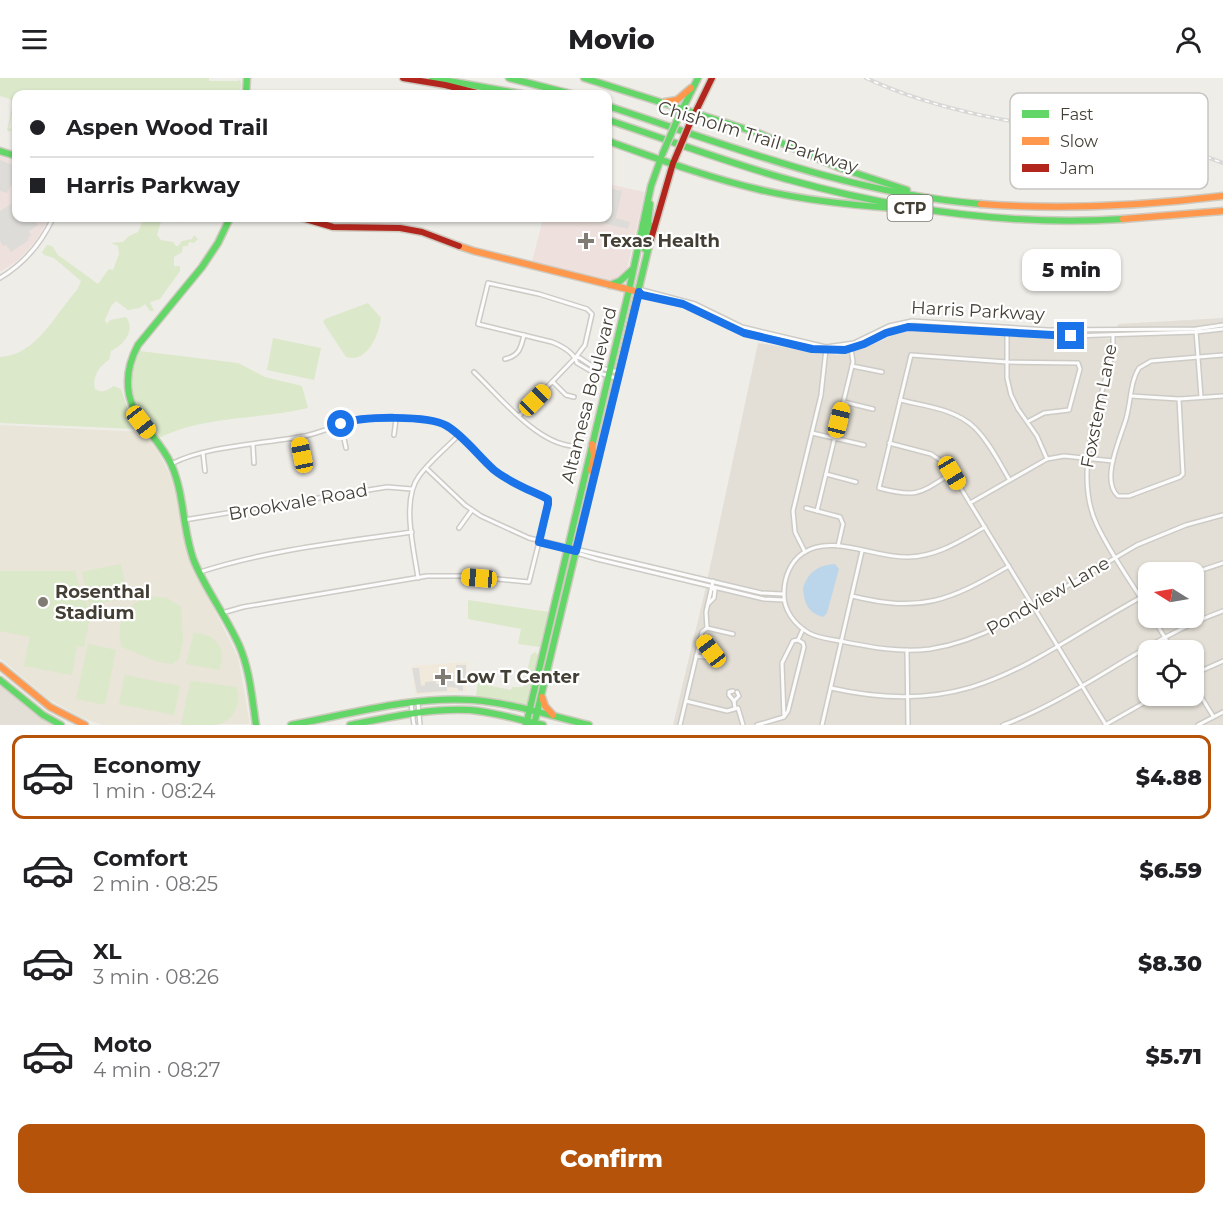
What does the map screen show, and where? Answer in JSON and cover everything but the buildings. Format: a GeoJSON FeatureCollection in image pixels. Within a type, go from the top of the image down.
{"type":"FeatureCollection","features":[{"type":"Feature","properties":{"kind":"main road"},"geometry":{"type":"LineString","coordinates":[[403,78],[465,90]]}},
{"type":"Feature","properties":{"kind":"main road"},"geometry":{"type":"LineString","coordinates":[[432,78],[500,90]]}},
{"type":"Feature","properties":{"kind":"main road"},"geometry":{"type":"LineString","coordinates":[[509,78],[556,90]]}},
{"type":"Feature","properties":{"kind":"main road"},"geometry":{"type":"LineString","coordinates":[[584,78],[769,137],[854,173],[933,198]]}},
{"type":"Feature","properties":{"kind":"main road","name":"Altamesa Boulevard"},"geometry":{"type":"LineString","coordinates":[[534,724],[639,292],[646,254],[674,162],[712,78]]}},
{"type":"Feature","properties":{"kind":"main road"},"geometry":{"type":"LineString","coordinates":[[665,102],[677,100],[697,81]]}},
{"type":"Feature","properties":{"kind":"main road","name":"Altamesa Boulevard"},"geometry":{"type":"LineString","coordinates":[[526,723],[610,373],[651,186],[661,157],[697,81]]}},
{"type":"Feature","properties":{"kind":"main road","name":"Chisholm Trail Parkway"},"geometry":{"type":"LineString","coordinates":[[612,107],[824,176],[933,198],[1017,207],[1074,208],[1150,205],[1223,196]]}},
{"type":"Feature","properties":{"kind":"main road","name":"Chisholm Trail Parkway"},"geometry":{"type":"LineString","coordinates":[[612,121],[796,182],[851,196],[929,211],[1011,220],[1088,222],[1155,219],[1223,211]]}},
{"type":"Feature","properties":{"kind":"main road"},"geometry":{"type":"LineString","coordinates":[[612,142],[759,190],[864,206],[929,211]]}},
{"type":"Feature","properties":{"kind":"main road"},"geometry":{"type":"LineString","coordinates":[[651,186],[648,223],[653,229]]}},
{"type":"Feature","properties":{"kind":"main road"},"geometry":{"type":"LineString","coordinates":[[228,222],[205,265],[141,341],[132,358],[128,378],[131,402],[137,416],[158,444],[176,475],[193,559],[244,659],[256,725]]}},
{"type":"Feature","properties":{"kind":"main road","name":"Harris Parkway"},"geometry":{"type":"LineString","coordinates":[[316,222],[333,227],[400,228],[422,232],[474,251],[639,292]]}},
{"type":"Feature","properties":{"kind":"main road"},"geometry":{"type":"LineString","coordinates":[[643,226],[647,231],[646,254]]}},
{"type":"Feature","properties":{"kind":"main road"},"geometry":{"type":"LineString","coordinates":[[610,285],[621,281],[634,267]]}},
{"type":"Feature","properties":{"kind":"main road"},"geometry":{"type":"LineString","coordinates":[[592,444],[594,450],[591,470],[594,474]]}},
{"type":"Feature","properties":{"kind":"main road"},"geometry":{"type":"LineString","coordinates":[[0,666],[45,703],[85,725]]}},
{"type":"Feature","properties":{"kind":"main road"},"geometry":{"type":"LineString","coordinates":[[0,680],[43,715],[61,725]]}},
{"type":"Feature","properties":{"kind":"main road"},"geometry":{"type":"LineString","coordinates":[[542,695],[545,706],[555,717]]}},
{"type":"Feature","properties":{"kind":"main road"},"geometry":{"type":"LineString","coordinates":[[291,725],[443,700],[473,700],[589,725]]}},
{"type":"Feature","properties":{"kind":"main road"},"geometry":{"type":"LineString","coordinates":[[350,725],[416,713],[466,710],[543,725]]}},
{"type":"Feature","properties":{"kind":"street"},"geometry":{"type":"LineString","coordinates":[[0,278],[21,264],[33,252],[51,222]]}},
{"type":"Feature","properties":{"kind":"street"},"geometry":{"type":"LineString","coordinates":[[519,416],[553,382],[576,357],[585,345],[592,314],[587,309],[539,294],[488,282],[478,324],[552,342],[564,347],[576,357],[577,363],[588,370],[617,375]]}},
{"type":"Feature","properties":{"kind":"street","name":"Harris Parkway"},"geometry":{"type":"LineString","coordinates":[[639,292],[642,290],[689,304],[760,335],[826,349],[851,348],[886,333],[908,327],[1113,335],[1223,329]]}},
{"type":"Feature","properties":{"kind":"street","name":"Harris Parkway"},"geometry":{"type":"LineString","coordinates":[[826,349],[854,343],[888,326],[912,321],[1007,331],[1113,329],[1196,331],[1223,325]]}},
{"type":"Feature","properties":{"kind":"street","name":"Foxstem Lane"},"geometry":{"type":"LineString","coordinates":[[1113,329],[1113,351],[1087,458],[1086,474],[1091,510],[1097,526],[1138,592]]}},
{"type":"Feature","properties":{"kind":"street"},"geometry":{"type":"LineString","coordinates":[[1007,331],[1006,362],[1011,395],[1018,409],[1029,421],[1047,459]]}},
{"type":"Feature","properties":{"kind":"street"},"geometry":{"type":"LineString","coordinates":[[1196,331],[1201,397]]}},
{"type":"Feature","properties":{"kind":"street"},"geometry":{"type":"LineString","coordinates":[[505,359],[514,357],[520,350],[524,335]]}},
{"type":"Feature","properties":{"kind":"street"},"geometry":{"type":"LineString","coordinates":[[817,511],[852,366],[851,348]]}},
{"type":"Feature","properties":{"kind":"street"},"geometry":{"type":"LineString","coordinates":[[805,552],[795,532],[793,517],[821,395],[826,349]]}},
{"type":"Feature","properties":{"kind":"street"},"geometry":{"type":"LineString","coordinates":[[952,473],[915,494],[879,488],[911,355],[1006,362],[1078,363],[1069,410],[1044,413],[1029,421]]}},
{"type":"Feature","properties":{"kind":"street"},"geometry":{"type":"LineString","coordinates":[[1179,399],[1183,474],[1130,496],[1118,496],[1112,487],[1113,460],[1127,418],[1136,372],[1143,364],[1161,360],[1223,355]]}},
{"type":"Feature","properties":{"kind":"street"},"geometry":{"type":"LineString","coordinates":[[852,366],[882,372]]}},
{"type":"Feature","properties":{"kind":"street"},"geometry":{"type":"LineString","coordinates":[[474,372],[537,431],[562,445],[573,446]]}},
{"type":"Feature","properties":{"kind":"street"},"geometry":{"type":"LineString","coordinates":[[553,382],[566,395],[574,397]]}},
{"type":"Feature","properties":{"kind":"street"},"geometry":{"type":"LineString","coordinates":[[1131,396],[1179,399],[1223,396]]}},
{"type":"Feature","properties":{"kind":"street"},"geometry":{"type":"LineString","coordinates":[[900,400],[947,411],[974,426],[1009,479]]}},
{"type":"Feature","properties":{"kind":"street"},"geometry":{"type":"LineString","coordinates":[[844,402],[873,409]]}},
{"type":"Feature","properties":{"kind":"street"},"geometry":{"type":"LineString","coordinates":[[170,464],[203,453],[298,437],[371,418],[440,422],[459,435],[495,470],[512,482],[548,499],[530,581],[526,583],[440,576],[418,578],[243,607],[222,613]]}},
{"type":"Feature","properties":{"kind":"street"},"geometry":{"type":"LineString","coordinates":[[394,435],[396,419]]}},
{"type":"Feature","properties":{"kind":"street"},"geometry":{"type":"LineString","coordinates":[[341,424],[346,448]]}},
{"type":"Feature","properties":{"kind":"street"},"geometry":{"type":"LineString","coordinates":[[812,433],[864,445]]}},
{"type":"Feature","properties":{"kind":"street"},"geometry":{"type":"LineString","coordinates":[[418,578],[410,513],[412,489],[418,476],[459,435]]}},
{"type":"Feature","properties":{"kind":"street"},"geometry":{"type":"LineString","coordinates":[[298,437],[302,455]]}},
{"type":"Feature","properties":{"kind":"street"},"geometry":{"type":"LineString","coordinates":[[889,443],[936,456],[946,464],[1106,725],[1139,706]]}},
{"type":"Feature","properties":{"kind":"street"},"geometry":{"type":"LineString","coordinates":[[253,445],[254,463]]}},
{"type":"Feature","properties":{"kind":"street"},"geometry":{"type":"LineString","coordinates":[[203,453],[206,471]]}},
{"type":"Feature","properties":{"kind":"street"},"geometry":{"type":"LineString","coordinates":[[970,503],[1047,459],[1064,456],[1113,460]]}},
{"type":"Feature","properties":{"kind":"street"},"geometry":{"type":"LineString","coordinates":[[426,468],[472,510],[498,525],[539,542],[597,559],[712,587],[764,599],[784,600]]}},
{"type":"Feature","properties":{"kind":"street"},"geometry":{"type":"LineString","coordinates":[[826,474],[855,482]]}},
{"type":"Feature","properties":{"kind":"street","name":"Brookvale Road"},"geometry":{"type":"LineString","coordinates":[[184,520],[387,487],[412,489]]}},
{"type":"Feature","properties":{"kind":"street"},"geometry":{"type":"LineString","coordinates":[[806,508],[842,519],[838,546]]}},
{"type":"Feature","properties":{"kind":"street"},"geometry":{"type":"LineString","coordinates":[[459,528],[472,510]]}},
{"type":"Feature","properties":{"kind":"street","name":"Pondview Lane"},"geometry":{"type":"LineString","coordinates":[[803,629],[813,634],[873,648],[907,651],[939,647],[971,639],[1003,624],[1116,557],[1164,533],[1223,515]]}},
{"type":"Feature","properties":{"kind":"street"},"geometry":{"type":"LineString","coordinates":[[784,717],[782,663],[793,641],[798,640],[803,629],[790,615],[783,594],[784,582],[795,560],[805,552],[826,545],[899,558],[926,555],[948,548],[984,527]]}},
{"type":"Feature","properties":{"kind":"street"},"geometry":{"type":"LineString","coordinates":[[200,572],[228,563],[297,549],[412,532]]}},
{"type":"Feature","properties":{"kind":"street"},"geometry":{"type":"LineString","coordinates":[[576,551],[582,550],[761,593],[783,594]]}},
{"type":"Feature","properties":{"kind":"street"},"geometry":{"type":"LineString","coordinates":[[822,725],[862,551]]}},
{"type":"Feature","properties":{"kind":"street"},"geometry":{"type":"LineString","coordinates":[[1204,569],[1223,563]]}},
{"type":"Feature","properties":{"kind":"street"},"geometry":{"type":"LineString","coordinates":[[852,596],[897,604],[933,601],[966,591],[1009,566]]}},
{"type":"Feature","properties":{"kind":"street"},"geometry":{"type":"LineString","coordinates":[[707,628],[707,606],[714,598],[713,581]]}},
{"type":"Feature","properties":{"kind":"street"},"geometry":{"type":"LineString","coordinates":[[831,688],[867,695],[908,698],[959,692],[993,681],[1023,667],[1138,599]]}},
{"type":"Feature","properties":{"kind":"street"},"geometry":{"type":"LineString","coordinates":[[1003,725],[1047,706],[1183,627],[1223,611]]}},
{"type":"Feature","properties":{"kind":"street"},"geometry":{"type":"LineString","coordinates":[[707,628],[733,634]]}},
{"type":"Feature","properties":{"kind":"street"},"geometry":{"type":"LineString","coordinates":[[680,725],[702,632],[707,628]]}},
{"type":"Feature","properties":{"kind":"street"},"geometry":{"type":"LineString","coordinates":[[1159,628],[1167,640]]}},
{"type":"Feature","properties":{"kind":"street"},"geometry":{"type":"LineString","coordinates":[[696,656],[707,655],[711,651],[701,638]]}},
{"type":"Feature","properties":{"kind":"street"},"geometry":{"type":"LineString","coordinates":[[757,725],[784,717],[788,711],[804,647],[798,640]]}},
{"type":"Feature","properties":{"kind":"street"},"geometry":{"type":"LineString","coordinates":[[907,651],[908,725]]}},
{"type":"Feature","properties":{"kind":"street"},"geometry":{"type":"LineString","coordinates":[[1204,670],[1223,661]]}},
{"type":"Feature","properties":{"kind":"street"},"geometry":{"type":"LineString","coordinates":[[734,701],[739,696],[735,691],[729,692],[735,708]]}},
{"type":"Feature","properties":{"kind":"street"},"geometry":{"type":"LineString","coordinates":[[686,701],[727,711],[735,708],[740,710],[743,725]]}},
{"type":"Feature","properties":{"kind":"street"},"geometry":{"type":"LineString","coordinates":[[1204,701],[1213,716]]}},
{"type":"Feature","properties":{"kind":"street"},"geometry":{"type":"LineString","coordinates":[[414,704],[420,725]]}},
{"type":"Feature","properties":{"kind":"street"},"geometry":{"type":"LineString","coordinates":[[414,704],[416,713],[414,725]]}},
{"type":"Feature","properties":{"kind":"street"},"geometry":{"type":"LineString","coordinates":[[1198,725],[1223,712]]}},
{"type":"Feature","properties":{"kind":"shaded area"},"geometry":{"type":"Polygon","coordinates":[[[0,156],[12,160],[12,222],[47,222],[28,250],[17,261],[0,272],[0,156]]]}},
{"type":"Feature","properties":{"kind":"shaded area"},"geometry":{"type":"Polygon","coordinates":[[[0,160],[12,164],[12,185],[7,193],[0,191],[0,160]]]}},
{"type":"Feature","properties":{"kind":"shaded area","name":"Texas Health"},"geometry":{"type":"Polygon","coordinates":[[[612,185],[645,192],[626,273],[621,278],[611,281],[532,262],[542,222],[612,222],[612,185]]]}},
{"type":"Feature","properties":{"kind":"shaded area"},"geometry":{"type":"Polygon","coordinates":[[[612,189],[622,191],[616,218],[630,222],[628,229],[598,222],[612,222],[612,189]]]}},
{"type":"Feature","properties":{"kind":"shaded area"},"geometry":{"type":"Polygon","coordinates":[[[12,204],[12,222],[36,222],[38,225],[29,231],[31,235],[29,240],[11,252],[0,241],[0,211],[12,204]]]}},
{"type":"Feature","properties":{"kind":"shaded area"},"geometry":{"type":"Polygon","coordinates":[[[1223,318],[1223,725],[673,725],[704,595],[758,343],[837,355],[865,348],[911,330],[1117,339],[1118,324],[1223,318]]]}},
{"type":"Feature","properties":{"kind":"shaded area"},"geometry":{"type":"Polygon","coordinates":[[[0,425],[143,432],[158,452],[170,475],[177,496],[181,529],[191,563],[238,657],[250,724],[102,725],[80,717],[47,698],[0,658],[0,425]]]}},
{"type":"Feature","properties":{"kind":"shaded area"},"geometry":{"type":"Polygon","coordinates":[[[467,662],[466,691],[415,695],[412,666],[467,662]]]}},
{"type":"Feature","properties":{"kind":"shaded area"},"geometry":{"type":"Polygon","coordinates":[[[456,665],[466,665],[466,683],[463,683],[463,691],[447,687],[447,691],[417,693],[412,668],[419,668],[421,686],[425,685],[425,682],[436,681],[436,684],[439,684],[439,681],[453,680],[454,683],[459,680],[456,679],[456,665]]]}},
{"type":"Feature","properties":{"kind":"shaded area"},"geometry":{"type":"Polygon","coordinates":[[[0,685],[33,713],[52,725],[0,725],[0,685]]]}},
{"type":"Feature","properties":{"kind":"green space"},"geometry":{"type":"Polygon","coordinates":[[[0,78],[209,78],[209,81],[239,81],[240,78],[241,85],[243,78],[240,90],[12,90],[12,102],[10,99],[0,96],[0,78]]]}},
{"type":"Feature","properties":{"kind":"green space"},"geometry":{"type":"Polygon","coordinates":[[[12,108],[9,128],[12,129],[9,132],[7,130],[12,108]]]}},
{"type":"Feature","properties":{"kind":"green space"},"geometry":{"type":"Polygon","coordinates":[[[142,222],[161,222],[157,235],[161,240],[173,242],[178,246],[182,241],[192,239],[194,235],[198,239],[194,243],[189,242],[188,246],[183,246],[182,252],[174,257],[174,266],[180,266],[180,271],[160,299],[150,302],[154,311],[150,311],[145,304],[140,308],[128,310],[116,301],[111,306],[105,320],[107,324],[110,320],[126,317],[130,327],[127,337],[111,351],[109,360],[97,372],[95,389],[103,391],[114,386],[121,389],[135,423],[135,429],[0,423],[0,357],[13,355],[35,341],[77,290],[81,281],[54,258],[44,255],[42,252],[47,245],[52,246],[58,255],[98,284],[109,269],[113,270],[119,254],[118,246],[111,243],[123,242],[138,232],[142,222]]]}},
{"type":"Feature","properties":{"kind":"green space"},"geometry":{"type":"Polygon","coordinates":[[[368,303],[381,318],[378,332],[366,352],[353,358],[346,357],[323,322],[325,319],[368,303]]]}},
{"type":"Feature","properties":{"kind":"green space"},"geometry":{"type":"Polygon","coordinates":[[[273,338],[321,348],[314,380],[267,370],[273,338]]]}},
{"type":"Feature","properties":{"kind":"green space"},"geometry":{"type":"Polygon","coordinates":[[[140,351],[238,363],[265,377],[302,386],[308,408],[195,425],[159,438],[144,418],[134,398],[132,377],[140,351]]]}},
{"type":"Feature","properties":{"kind":"green space"},"geometry":{"type":"Polygon","coordinates":[[[121,564],[128,598],[89,605],[82,572],[121,564]]]}},
{"type":"Feature","properties":{"kind":"green space","name":"Rosenthal Stadium"},"geometry":{"type":"Polygon","coordinates":[[[0,571],[75,571],[80,592],[91,612],[84,647],[77,646],[72,675],[24,666],[30,637],[0,631],[0,571]]]}},
{"type":"Feature","properties":{"kind":"green space"},"geometry":{"type":"Polygon","coordinates":[[[151,596],[167,598],[181,607],[183,641],[179,659],[172,664],[155,661],[122,647],[120,630],[124,615],[135,603],[151,596]]]}},
{"type":"Feature","properties":{"kind":"green space"},"geometry":{"type":"Polygon","coordinates":[[[468,600],[549,612],[540,647],[518,644],[521,629],[468,619],[468,600]]]}},
{"type":"Feature","properties":{"kind":"green space"},"geometry":{"type":"Polygon","coordinates":[[[194,633],[208,636],[218,644],[222,656],[219,670],[186,664],[194,633]]]}},
{"type":"Feature","properties":{"kind":"green space"},"geometry":{"type":"Polygon","coordinates":[[[88,644],[116,650],[105,705],[76,699],[88,644]]]}},
{"type":"Feature","properties":{"kind":"green space"},"geometry":{"type":"Polygon","coordinates":[[[535,652],[539,656],[527,704],[523,706],[476,696],[478,680],[487,682],[487,685],[511,690],[512,687],[523,687],[531,655],[535,652]]]}},
{"type":"Feature","properties":{"kind":"green space"},"geometry":{"type":"Polygon","coordinates":[[[125,675],[180,686],[174,715],[119,704],[125,675]]]}},
{"type":"Feature","properties":{"kind":"green space"},"geometry":{"type":"Polygon","coordinates":[[[192,681],[236,687],[238,699],[232,715],[216,725],[181,725],[192,681]]]}},
{"type":"Feature","properties":{"kind":"water"},"geometry":{"type":"Polygon","coordinates":[[[835,564],[839,569],[827,613],[823,617],[810,610],[804,598],[803,588],[814,570],[835,564]]]}},
{"type":"Feature","properties":{"kind":"railway"},"geometry":{"type":"LineString","coordinates":[[866,78],[901,93],[937,104],[1010,121]]}},
{"type":"Feature","properties":{"kind":"railway"},"geometry":{"type":"LineString","coordinates":[[1208,157],[1223,163]]}},
{"type":"Feature","properties":{"kind":"traffic: fast"},"geometry":{"type":"LineString","coordinates":[[246,90],[247,78]]}},
{"type":"Feature","properties":{"kind":"traffic: fast"},"geometry":{"type":"LineString","coordinates":[[432,78],[500,90]]}},
{"type":"Feature","properties":{"kind":"traffic: fast"},"geometry":{"type":"LineString","coordinates":[[509,78],[556,90]]}},
{"type":"Feature","properties":{"kind":"traffic: fast"},"geometry":{"type":"LineString","coordinates":[[584,78],[758,133],[840,168],[907,190]]}},
{"type":"Feature","properties":{"kind":"traffic: fast"},"geometry":{"type":"LineString","coordinates":[[682,110],[698,78]]}},
{"type":"Feature","properties":{"kind":"traffic: fast"},"geometry":{"type":"LineString","coordinates":[[612,107],[746,152],[838,179],[933,199],[981,204]]}},
{"type":"Feature","properties":{"kind":"traffic: fast"},"geometry":{"type":"LineString","coordinates":[[662,155],[681,111]]}},
{"type":"Feature","properties":{"kind":"traffic: fast"},"geometry":{"type":"LineString","coordinates":[[612,121],[767,173],[872,200],[997,218],[1081,221],[1123,219]]}},
{"type":"Feature","properties":{"kind":"traffic: fast"},"geometry":{"type":"LineString","coordinates":[[612,142],[703,174],[761,190],[827,202],[893,208]]}},
{"type":"Feature","properties":{"kind":"traffic: fast"},"geometry":{"type":"LineString","coordinates":[[0,151],[12,155]]}},
{"type":"Feature","properties":{"kind":"traffic: fast"},"geometry":{"type":"LineString","coordinates":[[526,725],[629,290],[651,186],[661,158]]}},
{"type":"Feature","properties":{"kind":"traffic: fast"},"geometry":{"type":"LineString","coordinates":[[650,204],[648,223],[653,229]]}},
{"type":"Feature","properties":{"kind":"traffic: fast"},"geometry":{"type":"LineString","coordinates":[[228,222],[218,243],[202,267],[138,345],[129,369],[128,388],[136,413],[166,455],[176,476],[187,537],[194,561],[234,634],[246,664],[256,725]]}},
{"type":"Feature","properties":{"kind":"traffic: fast"},"geometry":{"type":"LineString","coordinates":[[643,226],[647,231],[645,249]]}},
{"type":"Feature","properties":{"kind":"traffic: fast"},"geometry":{"type":"LineString","coordinates":[[534,725],[649,246]]}},
{"type":"Feature","properties":{"kind":"traffic: fast"},"geometry":{"type":"LineString","coordinates":[[610,285],[620,281],[632,270]]}},
{"type":"Feature","properties":{"kind":"traffic: fast"},"geometry":{"type":"LineString","coordinates":[[0,680],[43,715],[61,725]]}},
{"type":"Feature","properties":{"kind":"traffic: fast"},"geometry":{"type":"LineString","coordinates":[[291,725],[404,703],[449,699],[502,704],[589,725]]}},
{"type":"Feature","properties":{"kind":"traffic: fast"},"geometry":{"type":"LineString","coordinates":[[350,725],[440,710],[489,712],[543,725]]}},
{"type":"Feature","properties":{"kind":"traffic: slow"},"geometry":{"type":"LineString","coordinates":[[665,102],[677,100],[691,88]]}},
{"type":"Feature","properties":{"kind":"traffic: slow"},"geometry":{"type":"LineString","coordinates":[[981,204],[1042,207],[1102,206],[1223,196]]}},
{"type":"Feature","properties":{"kind":"traffic: slow"},"geometry":{"type":"LineString","coordinates":[[1123,219],[1223,211]]}},
{"type":"Feature","properties":{"kind":"traffic: slow"},"geometry":{"type":"LineString","coordinates":[[459,246],[639,292]]}},
{"type":"Feature","properties":{"kind":"traffic: slow"},"geometry":{"type":"LineString","coordinates":[[592,444],[594,456],[591,470],[594,474]]}},
{"type":"Feature","properties":{"kind":"traffic: slow"},"geometry":{"type":"LineString","coordinates":[[0,666],[50,707],[85,725]]}},
{"type":"Feature","properties":{"kind":"traffic: slow"},"geometry":{"type":"LineString","coordinates":[[542,697],[545,706],[553,715]]}},
{"type":"Feature","properties":{"kind":"traffic: jam"},"geometry":{"type":"LineString","coordinates":[[403,78],[465,90]]}},
{"type":"Feature","properties":{"kind":"traffic: jam"},"geometry":{"type":"LineString","coordinates":[[695,113],[712,78]]}},
{"type":"Feature","properties":{"kind":"traffic: jam"},"geometry":{"type":"LineString","coordinates":[[674,161],[693,116]]}},
{"type":"Feature","properties":{"kind":"traffic: jam"},"geometry":{"type":"LineString","coordinates":[[649,246],[673,163]]}},
{"type":"Feature","properties":{"kind":"traffic: jam"},"geometry":{"type":"LineString","coordinates":[[316,222],[333,227],[400,228],[422,232],[459,246]]}},
{"type":"Feature","properties":{"kind":"place","name":"Texas Health"},"geometry":{"type":"Point","coordinates":[586,241]}},
{"type":"Feature","properties":{"kind":"place","name":"Rosenthal Stadium"},"geometry":{"type":"Point","coordinates":[43,602]}},
{"type":"Feature","properties":{"kind":"place","name":"Low T Center"},"geometry":{"type":"Point","coordinates":[443,677]}},
{"type":"Feature","properties":{"kind":"route"},"geometry":{"type":"LineString","coordinates":[[341,424],[371,418],[440,422],[459,435],[495,470],[512,482],[548,499],[539,542],[576,551],[639,292],[642,295],[670,300],[694,308],[744,333],[784,344],[826,351],[845,350],[897,329],[923,326],[1071,336]]}}]}
